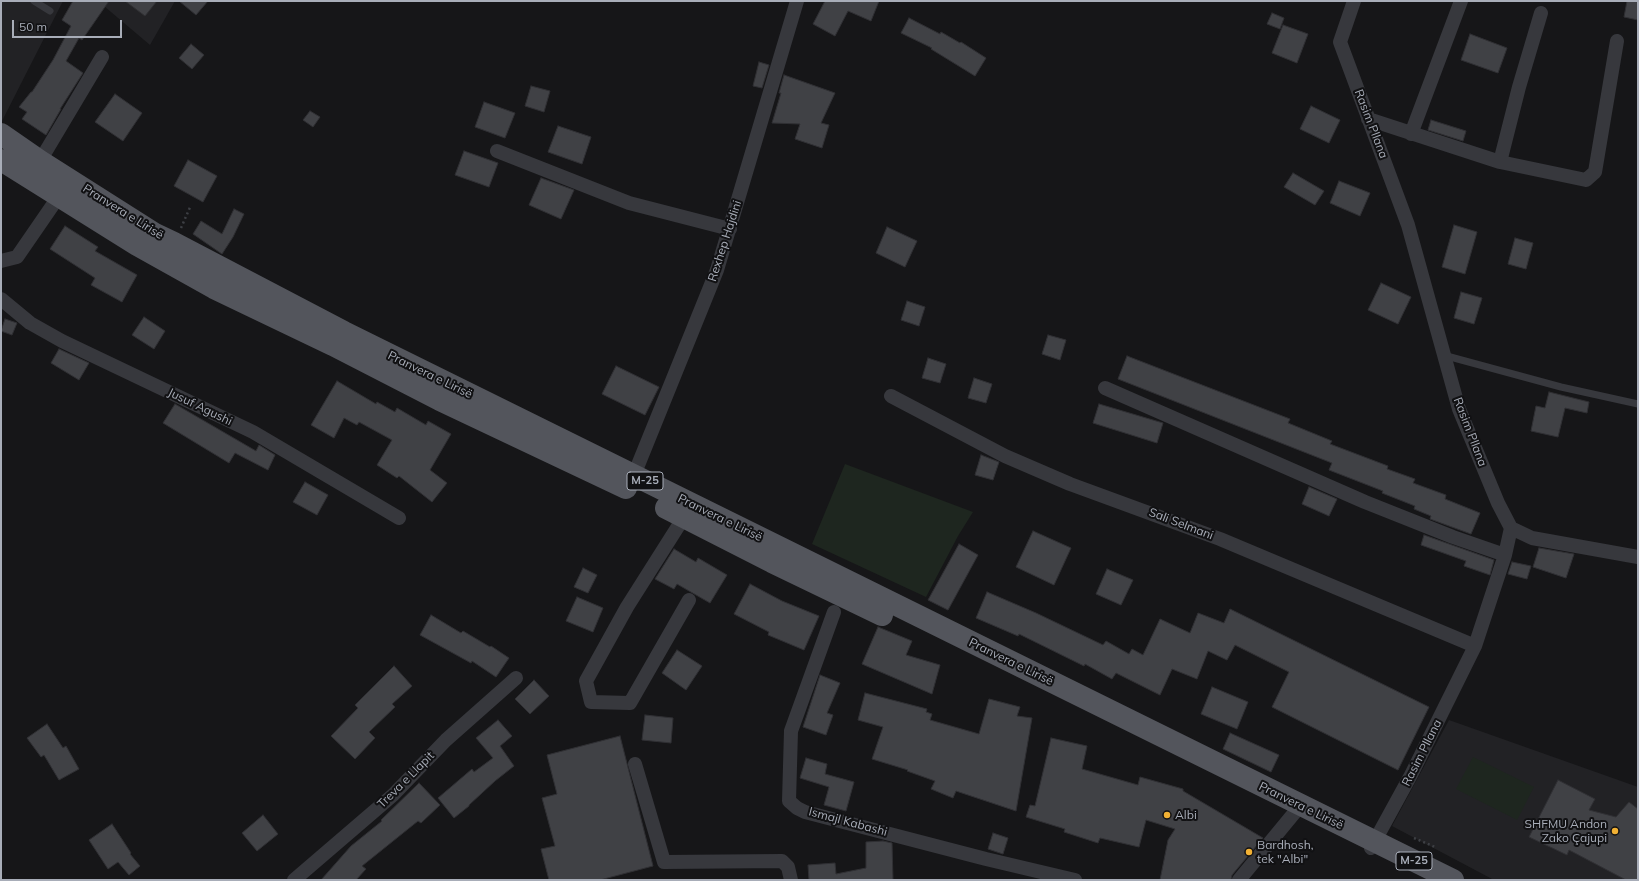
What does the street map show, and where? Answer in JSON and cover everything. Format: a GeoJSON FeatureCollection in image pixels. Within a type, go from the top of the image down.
{"type":"FeatureCollection","features":[{"type":"Feature","properties":{"kind":"main road","name":"Pranvera e Lirisë"},"geometry":{"type":"LineString","coordinates":[[1,134],[40,161],[155,234],[344,332],[634,475],[1298,809],[1452,880]]}},
{"type":"Feature","properties":{"kind":"main road","name":"Pranvera e Lirisë"},"geometry":{"type":"LineString","coordinates":[[1,160],[136,245],[214,288],[333,345],[446,404],[627,488],[844,597],[949,645],[1261,797],[1298,809]]}},
{"type":"Feature","properties":{"kind":"main road","name":"Pranvera e Lirisë"},"geometry":{"type":"LineString","coordinates":[[1373,844],[1436,880]]}},
{"type":"Feature","properties":{"kind":"street","name":"Rexhep Hajdini"},"geometry":{"type":"LineString","coordinates":[[634,475],[717,270],[797,1]]}},
{"type":"Feature","properties":{"kind":"street","name":"Rasim Pllana"},"geometry":{"type":"LineString","coordinates":[[1354,1],[1340,42],[1408,225],[1459,409],[1498,503],[1511,528],[1505,555],[1475,646],[1411,775],[1373,844]]}},
{"type":"Feature","properties":{"kind":"street"},"geometry":{"type":"LineString","coordinates":[[1411,134],[1461,1]]}},
{"type":"Feature","properties":{"kind":"street"},"geometry":{"type":"LineString","coordinates":[[1500,162],[1519,87],[1541,13]]}},
{"type":"Feature","properties":{"kind":"street"},"geometry":{"type":"LineString","coordinates":[[1368,119],[1500,162],[1586,180],[1595,172],[1617,41]]}},
{"type":"Feature","properties":{"kind":"street"},"geometry":{"type":"LineString","coordinates":[[40,161],[102,57]]}},
{"type":"Feature","properties":{"kind":"street"},"geometry":{"type":"LineString","coordinates":[[497,150],[629,203],[730,229]]}},
{"type":"Feature","properties":{"kind":"street"},"geometry":{"type":"LineString","coordinates":[[1,261],[17,257],[59,196]]}},
{"type":"Feature","properties":{"kind":"street","name":"Jusuf Agushi"},"geometry":{"type":"LineString","coordinates":[[1,299],[30,323],[62,341],[253,432],[398,518]]}},
{"type":"Feature","properties":{"kind":"street"},"geometry":{"type":"LineString","coordinates":[[1105,388],[1364,502],[1453,537],[1505,555]]}},
{"type":"Feature","properties":{"kind":"street","name":"Sali Selmani"},"geometry":{"type":"LineString","coordinates":[[892,396],[1012,459],[1070,484],[1220,539],[1475,646]]}},
{"type":"Feature","properties":{"kind":"street","name":"Pranvera e Lirisë"},"geometry":{"type":"LineString","coordinates":[[684,517],[627,607],[586,681],[591,702],[630,703],[689,600]]}},
{"type":"Feature","properties":{"kind":"street"},"geometry":{"type":"LineString","coordinates":[[1511,528],[1532,538],[1638,557]]}},
{"type":"Feature","properties":{"kind":"street","name":"Ismajl Kabashi"},"geometry":{"type":"LineString","coordinates":[[834,612],[791,731],[789,801],[796,808],[806,812],[986,859],[1076,880]]}},
{"type":"Feature","properties":{"kind":"street","name":"Treva e Llapit"},"geometry":{"type":"LineString","coordinates":[[294,880],[393,795],[446,740],[516,678]]}},
{"type":"Feature","properties":{"kind":"street"},"geometry":{"type":"LineString","coordinates":[[635,764],[664,862],[782,861],[788,867],[791,880]]}},
{"type":"Feature","properties":{"kind":"street"},"geometry":{"type":"LineString","coordinates":[[1239,880],[1298,809]]}},
{"type":"Feature","properties":{"kind":"lane"},"geometry":{"type":"LineString","coordinates":[[34,1],[50,11]]}},
{"type":"Feature","properties":{"kind":"lane"},"geometry":{"type":"LineString","coordinates":[[1443,355],[1561,387],[1638,404]]}},
{"type":"Feature","properties":{"kind":"path"},"geometry":{"type":"LineString","coordinates":[[174,243],[192,205]]}},
{"type":"Feature","properties":{"kind":"path"},"geometry":{"type":"LineString","coordinates":[[1414,838],[1435,847]]}},
{"type":"Feature","properties":{"kind":"shaded area"},"geometry":{"type":"Polygon","coordinates":[[[1,1],[63,1],[2,121],[1,120],[1,1]]]}},
{"type":"Feature","properties":{"kind":"shaded area"},"geometry":{"type":"Polygon","coordinates":[[[98,1],[175,1],[150,45],[98,1]]]}},
{"type":"Feature","properties":{"kind":"shaded area"},"geometry":{"type":"Polygon","coordinates":[[[845,464],[973,512],[958,536],[926,597],[812,544],[845,464]]]}},
{"type":"Feature","properties":{"kind":"shaded area"},"geometry":{"type":"Polygon","coordinates":[[[1449,720],[1638,787],[1638,880],[1494,880],[1392,826],[1449,720]]]}},
{"type":"Feature","properties":{"kind":"shaded area"},"geometry":{"type":"Polygon","coordinates":[[[1473,757],[1534,787],[1517,820],[1456,789],[1473,757]]]}},
{"type":"Feature","properties":{"kind":"building"},"geometry":{"type":"Polygon","coordinates":[[[73,1],[109,1],[82,40],[79,38],[66,61],[83,73],[60,109],[46,135],[22,119],[27,112],[19,107],[32,92],[53,60],[71,26],[62,20],[73,1]]]}},
{"type":"Feature","properties":{"kind":"building"},"geometry":{"type":"Polygon","coordinates":[[[125,1],[157,1],[145,16],[125,1]]]}},
{"type":"Feature","properties":{"kind":"building"},"geometry":{"type":"Polygon","coordinates":[[[179,1],[208,1],[196,15],[179,1]]]}},
{"type":"Feature","properties":{"kind":"building"},"geometry":{"type":"Polygon","coordinates":[[[825,1],[879,1],[871,21],[848,11],[835,36],[813,24],[825,1]]]}},
{"type":"Feature","properties":{"kind":"building"},"geometry":{"type":"Polygon","coordinates":[[[1627,1],[1638,1],[1638,20],[1624,17],[1627,1]]]}},
{"type":"Feature","properties":{"kind":"building"},"geometry":{"type":"Polygon","coordinates":[[[1272,13],[1284,18],[1280,29],[1267,24],[1272,13]]]}},
{"type":"Feature","properties":{"kind":"building"},"geometry":{"type":"Polygon","coordinates":[[[909,18],[940,34],[941,32],[960,43],[961,42],[986,58],[975,76],[931,49],[932,48],[901,33],[909,18]]]}},
{"type":"Feature","properties":{"kind":"building"},"geometry":{"type":"Polygon","coordinates":[[[1283,25],[1308,34],[1297,63],[1272,53],[1283,25]]]}},
{"type":"Feature","properties":{"kind":"building"},"geometry":{"type":"Polygon","coordinates":[[[1470,34],[1507,48],[1498,73],[1461,60],[1470,34]]]}},
{"type":"Feature","properties":{"kind":"building"},"geometry":{"type":"Polygon","coordinates":[[[191,44],[204,55],[192,69],[179,58],[191,44]]]}},
{"type":"Feature","properties":{"kind":"building"},"geometry":{"type":"Polygon","coordinates":[[[759,62],[769,65],[762,88],[753,86],[759,62]]]}},
{"type":"Feature","properties":{"kind":"building"},"geometry":{"type":"Polygon","coordinates":[[[784,75],[835,93],[821,123],[829,125],[822,148],[795,139],[800,124],[772,123],[781,93],[779,93],[784,75]]]}},
{"type":"Feature","properties":{"kind":"building"},"geometry":{"type":"Polygon","coordinates":[[[531,86],[550,91],[544,112],[525,106],[531,86]]]}},
{"type":"Feature","properties":{"kind":"building"},"geometry":{"type":"Polygon","coordinates":[[[115,94],[142,113],[123,141],[95,122],[115,94]]]}},
{"type":"Feature","properties":{"kind":"building"},"geometry":{"type":"Polygon","coordinates":[[[484,102],[515,113],[505,138],[475,127],[484,102]]]}},
{"type":"Feature","properties":{"kind":"building"},"geometry":{"type":"Polygon","coordinates":[[[1311,106],[1340,120],[1329,143],[1300,129],[1311,106]]]}},
{"type":"Feature","properties":{"kind":"building"},"geometry":{"type":"Polygon","coordinates":[[[310,111],[320,117],[313,127],[303,120],[310,111]]]}},
{"type":"Feature","properties":{"kind":"building"},"geometry":{"type":"Polygon","coordinates":[[[1431,120],[1466,131],[1463,141],[1428,130],[1431,120]]]}},
{"type":"Feature","properties":{"kind":"building"},"geometry":{"type":"Polygon","coordinates":[[[558,126],[591,137],[582,164],[548,152],[558,126]]]}},
{"type":"Feature","properties":{"kind":"building"},"geometry":{"type":"Polygon","coordinates":[[[464,151],[498,163],[489,187],[455,175],[464,151]]]}},
{"type":"Feature","properties":{"kind":"building"},"geometry":{"type":"Polygon","coordinates":[[[188,160],[217,176],[203,202],[174,186],[188,160]]]}},
{"type":"Feature","properties":{"kind":"building"},"geometry":{"type":"Polygon","coordinates":[[[1293,173],[1324,191],[1315,205],[1284,187],[1293,173]]]}},
{"type":"Feature","properties":{"kind":"building"},"geometry":{"type":"Polygon","coordinates":[[[541,178],[574,190],[561,219],[529,205],[541,178]]]}},
{"type":"Feature","properties":{"kind":"building"},"geometry":{"type":"Polygon","coordinates":[[[1339,181],[1370,193],[1360,216],[1330,203],[1339,181]]]}},
{"type":"Feature","properties":{"kind":"building"},"geometry":{"type":"Polygon","coordinates":[[[234,209],[244,214],[233,237],[222,254],[193,234],[201,221],[222,234],[234,209]]]}},
{"type":"Feature","properties":{"kind":"building"},"geometry":{"type":"Polygon","coordinates":[[[1454,225],[1477,232],[1465,274],[1442,267],[1454,225]]]}},
{"type":"Feature","properties":{"kind":"building"},"geometry":{"type":"Polygon","coordinates":[[[65,226],[98,247],[95,251],[137,275],[122,302],[91,285],[95,278],[50,249],[65,226]]]}},
{"type":"Feature","properties":{"kind":"building"},"geometry":{"type":"Polygon","coordinates":[[[887,227],[917,241],[905,267],[876,253],[887,227]]]}},
{"type":"Feature","properties":{"kind":"building"},"geometry":{"type":"Polygon","coordinates":[[[1515,238],[1533,243],[1526,269],[1508,264],[1515,238]]]}},
{"type":"Feature","properties":{"kind":"building"},"geometry":{"type":"Polygon","coordinates":[[[1381,283],[1411,297],[1398,324],[1368,310],[1381,283]]]}},
{"type":"Feature","properties":{"kind":"building"},"geometry":{"type":"Polygon","coordinates":[[[1461,292],[1482,298],[1474,324],[1454,318],[1461,292]]]}},
{"type":"Feature","properties":{"kind":"building"},"geometry":{"type":"Polygon","coordinates":[[[907,301],[925,307],[919,326],[901,320],[907,301]]]}},
{"type":"Feature","properties":{"kind":"building"},"geometry":{"type":"Polygon","coordinates":[[[144,317],[165,331],[154,349],[132,335],[144,317]]]}},
{"type":"Feature","properties":{"kind":"building"},"geometry":{"type":"Polygon","coordinates":[[[5,319],[17,323],[12,335],[1,331],[5,319]]]}},
{"type":"Feature","properties":{"kind":"building"},"geometry":{"type":"Polygon","coordinates":[[[1048,335],[1066,340],[1060,360],[1042,354],[1048,335]]]}},
{"type":"Feature","properties":{"kind":"building"},"geometry":{"type":"Polygon","coordinates":[[[59,349],[89,363],[79,380],[51,363],[59,349]]]}},
{"type":"Feature","properties":{"kind":"building"},"geometry":{"type":"Polygon","coordinates":[[[1127,356],[1290,419],[1288,423],[1332,441],[1330,444],[1388,466],[1387,469],[1415,479],[1413,483],[1446,495],[1445,499],[1480,513],[1471,534],[1430,519],[1431,516],[1414,509],[1415,506],[1382,493],[1383,491],[1329,470],[1332,463],[1118,379],[1127,356]]]}},
{"type":"Feature","properties":{"kind":"building"},"geometry":{"type":"Polygon","coordinates":[[[928,358],[946,364],[940,383],[922,378],[928,358]]]}},
{"type":"Feature","properties":{"kind":"building"},"geometry":{"type":"Polygon","coordinates":[[[616,366],[659,387],[645,415],[602,394],[616,366]]]}},
{"type":"Feature","properties":{"kind":"building"},"geometry":{"type":"Polygon","coordinates":[[[974,378],[992,384],[986,403],[968,398],[974,378]]]}},
{"type":"Feature","properties":{"kind":"building"},"geometry":{"type":"Polygon","coordinates":[[[337,381],[376,404],[377,402],[395,412],[397,408],[426,425],[428,421],[451,434],[430,470],[447,483],[432,502],[399,476],[397,478],[377,465],[392,440],[359,422],[357,425],[344,418],[334,438],[311,425],[337,381]]]}},
{"type":"Feature","properties":{"kind":"building"},"geometry":{"type":"Polygon","coordinates":[[[1549,392],[1589,402],[1587,413],[1565,408],[1558,437],[1531,431],[1536,406],[1545,408],[1549,392]]]}},
{"type":"Feature","properties":{"kind":"building"},"geometry":{"type":"Polygon","coordinates":[[[175,404],[256,451],[259,445],[275,455],[268,470],[235,453],[229,463],[163,423],[175,404]]]}},
{"type":"Feature","properties":{"kind":"building"},"geometry":{"type":"Polygon","coordinates":[[[1099,404],[1163,423],[1157,443],[1093,423],[1099,404]]]}},
{"type":"Feature","properties":{"kind":"building"},"geometry":{"type":"Polygon","coordinates":[[[981,455],[999,462],[993,480],[975,475],[981,455]]]}},
{"type":"Feature","properties":{"kind":"building"},"geometry":{"type":"Polygon","coordinates":[[[305,482],[328,495],[317,515],[293,502],[305,482]]]}},
{"type":"Feature","properties":{"kind":"building"},"geometry":{"type":"Polygon","coordinates":[[[1309,487],[1337,499],[1329,516],[1302,504],[1309,487]]]}},
{"type":"Feature","properties":{"kind":"building"},"geometry":{"type":"Polygon","coordinates":[[[1033,531],[1071,548],[1054,585],[1016,567],[1033,531]]]}},
{"type":"Feature","properties":{"kind":"building"},"geometry":{"type":"Polygon","coordinates":[[[1424,535],[1494,560],[1490,575],[1464,566],[1466,561],[1421,545],[1424,535]]]}},
{"type":"Feature","properties":{"kind":"building"},"geometry":{"type":"Polygon","coordinates":[[[959,544],[978,555],[948,610],[928,600],[959,544]]]}},
{"type":"Feature","properties":{"kind":"building"},"geometry":{"type":"Polygon","coordinates":[[[1539,548],[1574,554],[1566,578],[1533,567],[1539,548]]]}},
{"type":"Feature","properties":{"kind":"building"},"geometry":{"type":"Polygon","coordinates":[[[674,549],[696,562],[698,558],[727,575],[710,603],[677,584],[674,589],[655,579],[674,549]]]}},
{"type":"Feature","properties":{"kind":"building"},"geometry":{"type":"Polygon","coordinates":[[[1512,562],[1531,566],[1527,579],[1508,574],[1512,562]]]}},
{"type":"Feature","properties":{"kind":"building"},"geometry":{"type":"Polygon","coordinates":[[[583,568],[597,575],[588,593],[574,587],[583,568]]]}},
{"type":"Feature","properties":{"kind":"building"},"geometry":{"type":"Polygon","coordinates":[[[1107,569],[1133,580],[1121,605],[1096,594],[1107,569]]]}},
{"type":"Feature","properties":{"kind":"building"},"geometry":{"type":"Polygon","coordinates":[[[750,584],[782,601],[819,616],[804,650],[768,635],[769,632],[734,614],[750,584]]]}},
{"type":"Feature","properties":{"kind":"building"},"geometry":{"type":"Polygon","coordinates":[[[987,592],[1036,613],[1103,645],[1106,641],[1129,654],[1132,649],[1143,655],[1160,619],[1190,633],[1198,613],[1224,623],[1230,609],[1429,707],[1398,770],[1272,707],[1289,672],[1235,645],[1227,660],[1208,651],[1197,679],[1172,669],[1160,695],[1116,673],[1112,679],[1085,664],[1084,666],[1019,634],[1018,636],[976,618],[987,592]]]}},
{"type":"Feature","properties":{"kind":"building"},"geometry":{"type":"Polygon","coordinates":[[[577,597],[603,608],[593,632],[566,621],[577,597]]]}},
{"type":"Feature","properties":{"kind":"building"},"geometry":{"type":"Polygon","coordinates":[[[431,615],[461,633],[463,631],[490,647],[491,646],[509,658],[496,677],[472,661],[471,663],[420,635],[431,615]]]}},
{"type":"Feature","properties":{"kind":"building"},"geometry":{"type":"Polygon","coordinates":[[[878,627],[912,641],[906,655],[940,665],[932,694],[862,664],[878,627]]]}},
{"type":"Feature","properties":{"kind":"building"},"geometry":{"type":"Polygon","coordinates":[[[677,650],[702,666],[686,690],[662,673],[677,650]]]}},
{"type":"Feature","properties":{"kind":"building"},"geometry":{"type":"Polygon","coordinates":[[[394,666],[412,686],[392,704],[395,707],[369,732],[375,738],[355,759],[331,736],[358,708],[355,705],[394,666]]]}},
{"type":"Feature","properties":{"kind":"building"},"geometry":{"type":"Polygon","coordinates":[[[820,675],[840,683],[827,713],[833,715],[826,735],[803,727],[820,675]]]}},
{"type":"Feature","properties":{"kind":"building"},"geometry":{"type":"Polygon","coordinates":[[[534,680],[549,696],[530,714],[515,699],[534,680]]]}},
{"type":"Feature","properties":{"kind":"building"},"geometry":{"type":"Polygon","coordinates":[[[1212,687],[1248,702],[1237,729],[1201,714],[1212,687]]]}},
{"type":"Feature","properties":{"kind":"building"},"geometry":{"type":"Polygon","coordinates":[[[865,693],[927,709],[926,712],[932,714],[930,720],[979,734],[989,699],[1020,707],[1017,716],[1032,718],[1016,811],[956,791],[953,798],[931,789],[935,781],[907,771],[908,770],[872,759],[883,727],[858,720],[865,693]]]}},
{"type":"Feature","properties":{"kind":"building"},"geometry":{"type":"Polygon","coordinates":[[[645,715],[673,718],[671,743],[642,740],[645,715]]]}},
{"type":"Feature","properties":{"kind":"building"},"geometry":{"type":"Polygon","coordinates":[[[498,720],[512,736],[500,746],[514,766],[454,818],[438,798],[472,769],[474,772],[493,758],[476,738],[498,720]]]}},
{"type":"Feature","properties":{"kind":"building"},"geometry":{"type":"Polygon","coordinates":[[[47,724],[63,748],[66,746],[79,769],[59,780],[44,755],[41,757],[27,738],[47,724]]]}},
{"type":"Feature","properties":{"kind":"building"},"geometry":{"type":"Polygon","coordinates":[[[1230,733],[1279,755],[1271,772],[1223,749],[1230,733]]]}},
{"type":"Feature","properties":{"kind":"building"},"geometry":{"type":"Polygon","coordinates":[[[620,736],[653,866],[600,880],[549,880],[541,849],[555,846],[542,798],[557,794],[547,755],[620,736]]]}},
{"type":"Feature","properties":{"kind":"building"},"geometry":{"type":"Polygon","coordinates":[[[1051,738],[1087,746],[1082,769],[1138,785],[1140,777],[1183,789],[1183,791],[1263,838],[1232,875],[1231,880],[1160,880],[1168,840],[1175,829],[1146,820],[1139,847],[1100,838],[1098,843],[1064,832],[1065,829],[1026,817],[1030,805],[1035,806],[1051,738]]]}},
{"type":"Feature","properties":{"kind":"building"},"geometry":{"type":"Polygon","coordinates":[[[806,758],[827,764],[825,774],[854,782],[846,811],[824,805],[829,787],[800,778],[806,758]]]}},
{"type":"Feature","properties":{"kind":"building"},"geometry":{"type":"Polygon","coordinates":[[[1558,780],[1595,799],[1589,810],[1616,817],[1629,802],[1638,809],[1638,880],[1626,880],[1569,850],[1567,855],[1529,837],[1558,780]]]}},
{"type":"Feature","properties":{"kind":"building"},"geometry":{"type":"Polygon","coordinates":[[[419,783],[440,805],[421,823],[418,821],[362,866],[366,869],[356,880],[321,880],[351,846],[382,821],[381,820],[419,783]]]}},
{"type":"Feature","properties":{"kind":"building"},"geometry":{"type":"Polygon","coordinates":[[[263,815],[278,834],[257,851],[242,833],[263,815]]]}},
{"type":"Feature","properties":{"kind":"building"},"geometry":{"type":"Polygon","coordinates":[[[112,824],[131,853],[130,854],[140,866],[129,875],[118,862],[108,869],[89,840],[112,824]]]}},
{"type":"Feature","properties":{"kind":"building"},"geometry":{"type":"Polygon","coordinates":[[[993,833],[1008,838],[1003,854],[988,849],[993,833]]]}},
{"type":"Feature","properties":{"kind":"building"},"geometry":{"type":"Polygon","coordinates":[[[883,841],[892,843],[893,880],[809,880],[808,865],[835,863],[836,874],[866,868],[866,842],[883,841]]]}},
{"type":"Feature","properties":{"kind":"place","name":"Albi"},"geometry":{"type":"Point","coordinates":[1167,815]}},
{"type":"Feature","properties":{"kind":"place","name":"SHFMU Andon Zako Çajupi"},"geometry":{"type":"Point","coordinates":[1615,831]}},
{"type":"Feature","properties":{"kind":"place","name":"Bardhosh, tek \"Albi\""},"geometry":{"type":"Point","coordinates":[1249,852]}}]}
